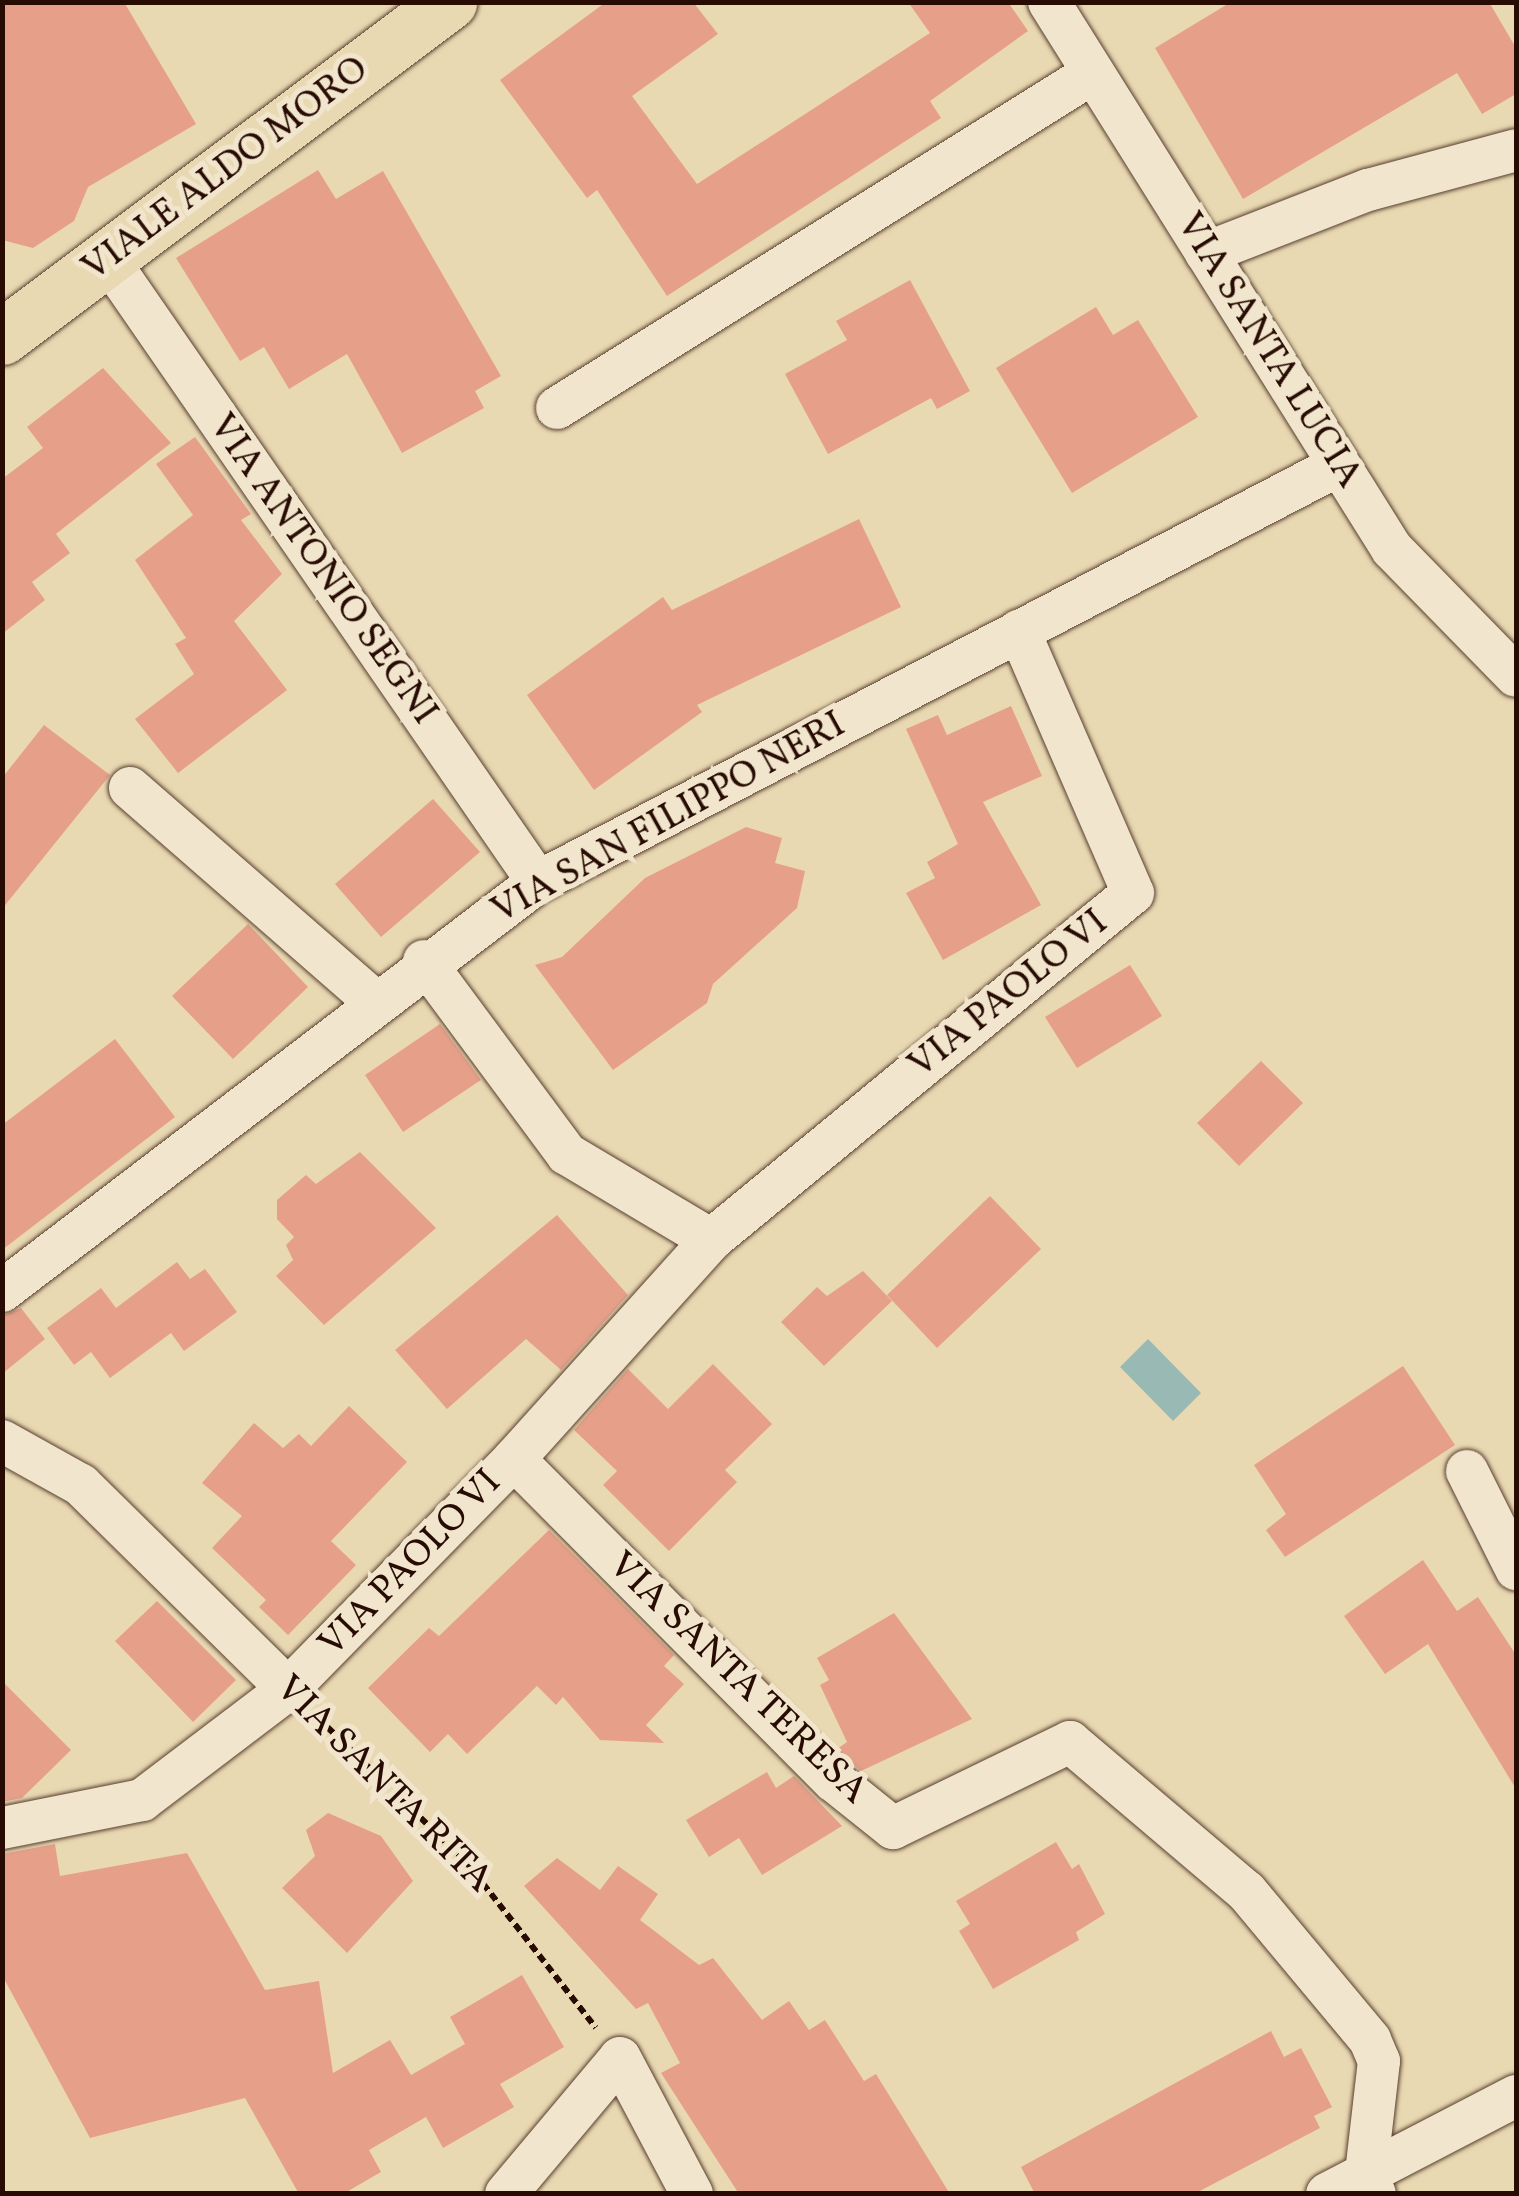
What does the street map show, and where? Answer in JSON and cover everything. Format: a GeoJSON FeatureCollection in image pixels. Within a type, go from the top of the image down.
{"type":"FeatureCollection","features":[{"type":"Feature","properties":{"kind":"main road","name":"VIALE ALDO MORO"},"geometry":{"type":"LineString","coordinates":[[2,337],[449,2]]}},
{"type":"Feature","properties":{"kind":"street","name":"VIA SANTA LUCIA"},"geometry":{"type":"LineString","coordinates":[[1049,2],[1392,549],[1516,676]]}},
{"type":"Feature","properties":{"kind":"street"},"geometry":{"type":"LineString","coordinates":[[557,408],[1093,72]]}},
{"type":"Feature","properties":{"kind":"street"},"geometry":{"type":"LineString","coordinates":[[1206,253],[1368,190],[1516,150]]}},
{"type":"Feature","properties":{"kind":"street","name":"VIA ANTONIO SEGNI"},"geometry":{"type":"LineString","coordinates":[[107,258],[538,882]]}},
{"type":"Feature","properties":{"kind":"street","name":"VIA SAN FILIPPO NERI"},"geometry":{"type":"LineString","coordinates":[[2,1290],[372,1000],[538,882],[1339,465]]}},
{"type":"Feature","properties":{"kind":"street","name":"VIA PAOLO VI"},"geometry":{"type":"LineString","coordinates":[[2,1828],[142,1800],[288,1689],[514,1459],[711,1240],[1133,893],[1019,631]]}},
{"type":"Feature","properties":{"kind":"street"},"geometry":{"type":"LineString","coordinates":[[130,788],[372,1000]]}},
{"type":"Feature","properties":{"kind":"street"},"geometry":{"type":"LineString","coordinates":[[424,961],[567,1154],[711,1240]]}},
{"type":"Feature","properties":{"kind":"street","name":"VIA SANTA RITA"},"geometry":{"type":"LineString","coordinates":[[2,1441],[81,1485],[288,1689]]}},
{"type":"Feature","properties":{"kind":"street","name":"VIA SANTA TERESA"},"geometry":{"type":"LineString","coordinates":[[514,1459],[833,1780],[893,1828],[1070,1742],[1246,1891],[1370,2040],[1379,2061],[1371,2184]]}},
{"type":"Feature","properties":{"kind":"street"},"geometry":{"type":"LineString","coordinates":[[1467,1471],[1516,1569]]}},
{"type":"Feature","properties":{"kind":"street"},"geometry":{"type":"LineString","coordinates":[[506,2194],[620,2058],[692,2194]]}},
{"type":"Feature","properties":{"kind":"street"},"geometry":{"type":"LineString","coordinates":[[1327,2194],[1371,2184],[1516,2096]]}},
{"type":"Feature","properties":{"kind":"path","name":"VIA SANTA RITA"},"geometry":{"type":"LineString","coordinates":[[288,1689],[467,1863],[620,2058]]}},
{"type":"Feature","properties":{"kind":"water"},"geometry":{"type":"Polygon","coordinates":[[[1148,1339],[1201,1393],[1173,1421],[1120,1367],[1148,1339]]]}},
{"type":"Feature","properties":{"kind":"building"},"geometry":{"type":"Polygon","coordinates":[[[2,2],[124,2],[196,124],[88,187],[74,221],[33,248],[2,240],[2,2]]]}},
{"type":"Feature","properties":{"kind":"building"},"geometry":{"type":"Polygon","coordinates":[[[606,2],[693,2],[718,34],[632,96],[697,184],[930,33],[908,2],[1008,2],[1028,31],[930,101],[941,118],[667,296],[597,190],[587,198],[500,80],[606,2]]]}},
{"type":"Feature","properties":{"kind":"building"},"geometry":{"type":"Polygon","coordinates":[[[1231,2],[1489,2],[1516,48],[1516,94],[1482,114],[1457,73],[1243,199],[1155,48],[1231,2]]]}},
{"type":"Feature","properties":{"kind":"building"},"geometry":{"type":"Polygon","coordinates":[[[318,170],[336,199],[383,171],[501,376],[475,391],[484,408],[402,453],[347,354],[289,389],[264,347],[240,361],[176,258],[318,170]]]}},
{"type":"Feature","properties":{"kind":"building"},"geometry":{"type":"Polygon","coordinates":[[[910,280],[970,391],[937,409],[931,398],[828,454],[785,374],[847,340],[836,321],[910,280]]]}},
{"type":"Feature","properties":{"kind":"building"},"geometry":{"type":"Polygon","coordinates":[[[1096,307],[1113,335],[1138,320],[1198,417],[1072,493],[996,368],[1096,307]]]}},
{"type":"Feature","properties":{"kind":"building"},"geometry":{"type":"Polygon","coordinates":[[[103,368],[171,443],[56,534],[70,553],[32,582],[45,600],[2,634],[2,479],[43,448],[27,427],[103,368]]]}},
{"type":"Feature","properties":{"kind":"building"},"geometry":{"type":"Polygon","coordinates":[[[195,437],[251,514],[241,520],[282,574],[234,621],[287,690],[178,773],[135,719],[194,674],[175,644],[186,638],[135,560],[193,515],[156,464],[195,437]]]}},
{"type":"Feature","properties":{"kind":"building"},"geometry":{"type":"Polygon","coordinates":[[[859,519],[901,607],[697,705],[702,712],[594,790],[527,695],[663,597],[672,610],[859,519]]]}},
{"type":"Feature","properties":{"kind":"building"},"geometry":{"type":"Polygon","coordinates":[[[1011,706],[1042,776],[983,802],[1041,905],[943,960],[906,893],[935,878],[927,862],[958,844],[906,729],[938,715],[947,735],[1011,706]]]}},
{"type":"Feature","properties":{"kind":"building"},"geometry":{"type":"Polygon","coordinates":[[[44,725],[110,775],[2,909],[2,778],[44,725]]]}},
{"type":"Feature","properties":{"kind":"building"},"geometry":{"type":"Polygon","coordinates":[[[433,799],[480,852],[381,937],[335,884],[433,799]]]}},
{"type":"Feature","properties":{"kind":"building"},"geometry":{"type":"Polygon","coordinates":[[[746,827],[782,838],[775,863],[805,871],[797,908],[713,984],[707,1003],[613,1070],[535,965],[562,957],[645,878],[746,827]]]}},
{"type":"Feature","properties":{"kind":"building"},"geometry":{"type":"Polygon","coordinates":[[[248,924],[308,987],[233,1059],[172,996],[248,924]]]}},
{"type":"Feature","properties":{"kind":"building"},"geometry":{"type":"Polygon","coordinates":[[[1130,965],[1162,1016],[1077,1068],[1045,1017],[1130,965]]]}},
{"type":"Feature","properties":{"kind":"building"},"geometry":{"type":"Polygon","coordinates":[[[440,1024],[481,1080],[403,1132],[365,1075],[440,1024]]]}},
{"type":"Feature","properties":{"kind":"building"},"geometry":{"type":"Polygon","coordinates":[[[115,1039],[175,1117],[2,1250],[2,1125],[115,1039]]]}},
{"type":"Feature","properties":{"kind":"building"},"geometry":{"type":"Polygon","coordinates":[[[1261,1061],[1303,1103],[1239,1166],[1197,1123],[1261,1061]]]}},
{"type":"Feature","properties":{"kind":"building"},"geometry":{"type":"Polygon","coordinates":[[[360,1152],[436,1228],[324,1325],[276,1276],[293,1260],[286,1245],[294,1237],[277,1219],[277,1200],[306,1175],[316,1184],[360,1152]]]}},
{"type":"Feature","properties":{"kind":"building"},"geometry":{"type":"Polygon","coordinates":[[[990,1196],[1041,1249],[937,1348],[887,1295],[990,1196]]]}},
{"type":"Feature","properties":{"kind":"building"},"geometry":{"type":"Polygon","coordinates":[[[557,1215],[628,1295],[561,1370],[526,1339],[447,1409],[395,1350],[557,1215]]]}},
{"type":"Feature","properties":{"kind":"building"},"geometry":{"type":"Polygon","coordinates":[[[177,1262],[190,1279],[205,1269],[237,1312],[184,1351],[171,1333],[110,1378],[91,1352],[74,1365],[47,1328],[101,1288],[116,1308],[177,1262]]]}},
{"type":"Feature","properties":{"kind":"building"},"geometry":{"type":"Polygon","coordinates":[[[863,1271],[892,1301],[824,1366],[781,1322],[817,1287],[827,1296],[863,1271]]]}},
{"type":"Feature","properties":{"kind":"building"},"geometry":{"type":"Polygon","coordinates":[[[21,1308],[45,1339],[2,1374],[2,1316],[21,1308]]]}},
{"type":"Feature","properties":{"kind":"building"},"geometry":{"type":"Polygon","coordinates":[[[713,1364],[772,1424],[725,1470],[737,1482],[669,1551],[603,1485],[617,1471],[574,1430],[628,1369],[668,1409],[713,1364]]]}},
{"type":"Feature","properties":{"kind":"building"},"geometry":{"type":"Polygon","coordinates":[[[1403,1366],[1455,1445],[1285,1557],[1266,1530],[1286,1514],[1254,1465],[1403,1366]]]}},
{"type":"Feature","properties":{"kind":"building"},"geometry":{"type":"Polygon","coordinates":[[[349,1406],[407,1462],[331,1541],[356,1565],[288,1635],[259,1607],[266,1600],[212,1548],[242,1516],[202,1483],[254,1423],[283,1448],[299,1434],[311,1446],[349,1406]]]}},
{"type":"Feature","properties":{"kind":"building"},"geometry":{"type":"Polygon","coordinates":[[[549,1530],[674,1655],[664,1666],[684,1684],[646,1725],[664,1743],[600,1740],[563,1697],[556,1705],[537,1686],[467,1754],[448,1734],[430,1752],[368,1688],[429,1628],[439,1636],[549,1530]]]}},
{"type":"Feature","properties":{"kind":"building"},"geometry":{"type":"Polygon","coordinates":[[[1423,1560],[1457,1611],[1478,1597],[1516,1655],[1516,1789],[1428,1644],[1385,1674],[1344,1616],[1423,1560]]]}},
{"type":"Feature","properties":{"kind":"building"},"geometry":{"type":"Polygon","coordinates":[[[157,1601],[236,1680],[193,1722],[115,1641],[157,1601]]]}},
{"type":"Feature","properties":{"kind":"building"},"geometry":{"type":"Polygon","coordinates":[[[894,1613],[972,1719],[861,1771],[837,1749],[847,1742],[820,1685],[829,1680],[817,1658],[894,1613]]]}},
{"type":"Feature","properties":{"kind":"building"},"geometry":{"type":"Polygon","coordinates":[[[2,1681],[71,1750],[22,1798],[2,1802],[2,1681]]]}},
{"type":"Feature","properties":{"kind":"building"},"geometry":{"type":"Polygon","coordinates":[[[767,1772],[776,1788],[794,1776],[842,1826],[762,1875],[739,1838],[709,1857],[686,1820],[767,1772]]]}},
{"type":"Feature","properties":{"kind":"building"},"geometry":{"type":"Polygon","coordinates":[[[328,1813],[381,1836],[413,1881],[347,1953],[282,1888],[315,1856],[306,1830],[328,1813]]]}},
{"type":"Feature","properties":{"kind":"building"},"geometry":{"type":"Polygon","coordinates":[[[1056,1842],[1072,1869],[1079,1864],[1105,1914],[1076,1932],[1079,1940],[993,1989],[959,1931],[970,1924],[956,1901],[1056,1842]]]}},
{"type":"Feature","properties":{"kind":"building"},"geometry":{"type":"Polygon","coordinates":[[[55,1844],[60,1876],[187,1853],[265,1990],[319,1981],[333,2073],[390,2040],[411,2075],[465,2044],[450,2017],[522,1975],[564,2047],[500,2084],[514,2107],[443,2148],[426,2117],[369,2150],[381,2172],[343,2194],[299,2194],[245,2098],[90,2138],[2,1975],[2,1854],[55,1844]]]}},
{"type":"Feature","properties":{"kind":"building"},"geometry":{"type":"Polygon","coordinates":[[[557,1858],[600,1890],[618,1866],[658,1894],[640,1920],[699,1965],[713,1958],[762,2020],[789,2001],[809,2030],[825,2020],[864,2081],[876,2074],[950,2194],[739,2194],[661,2073],[680,2063],[648,2003],[636,2009],[524,1886],[557,1858]]]}},
{"type":"Feature","properties":{"kind":"building"},"geometry":{"type":"Polygon","coordinates":[[[1271,2031],[1284,2057],[1301,2048],[1332,2107],[1314,2116],[1320,2128],[1194,2194],[1035,2194],[1021,2167],[1271,2031]]]}}]}
